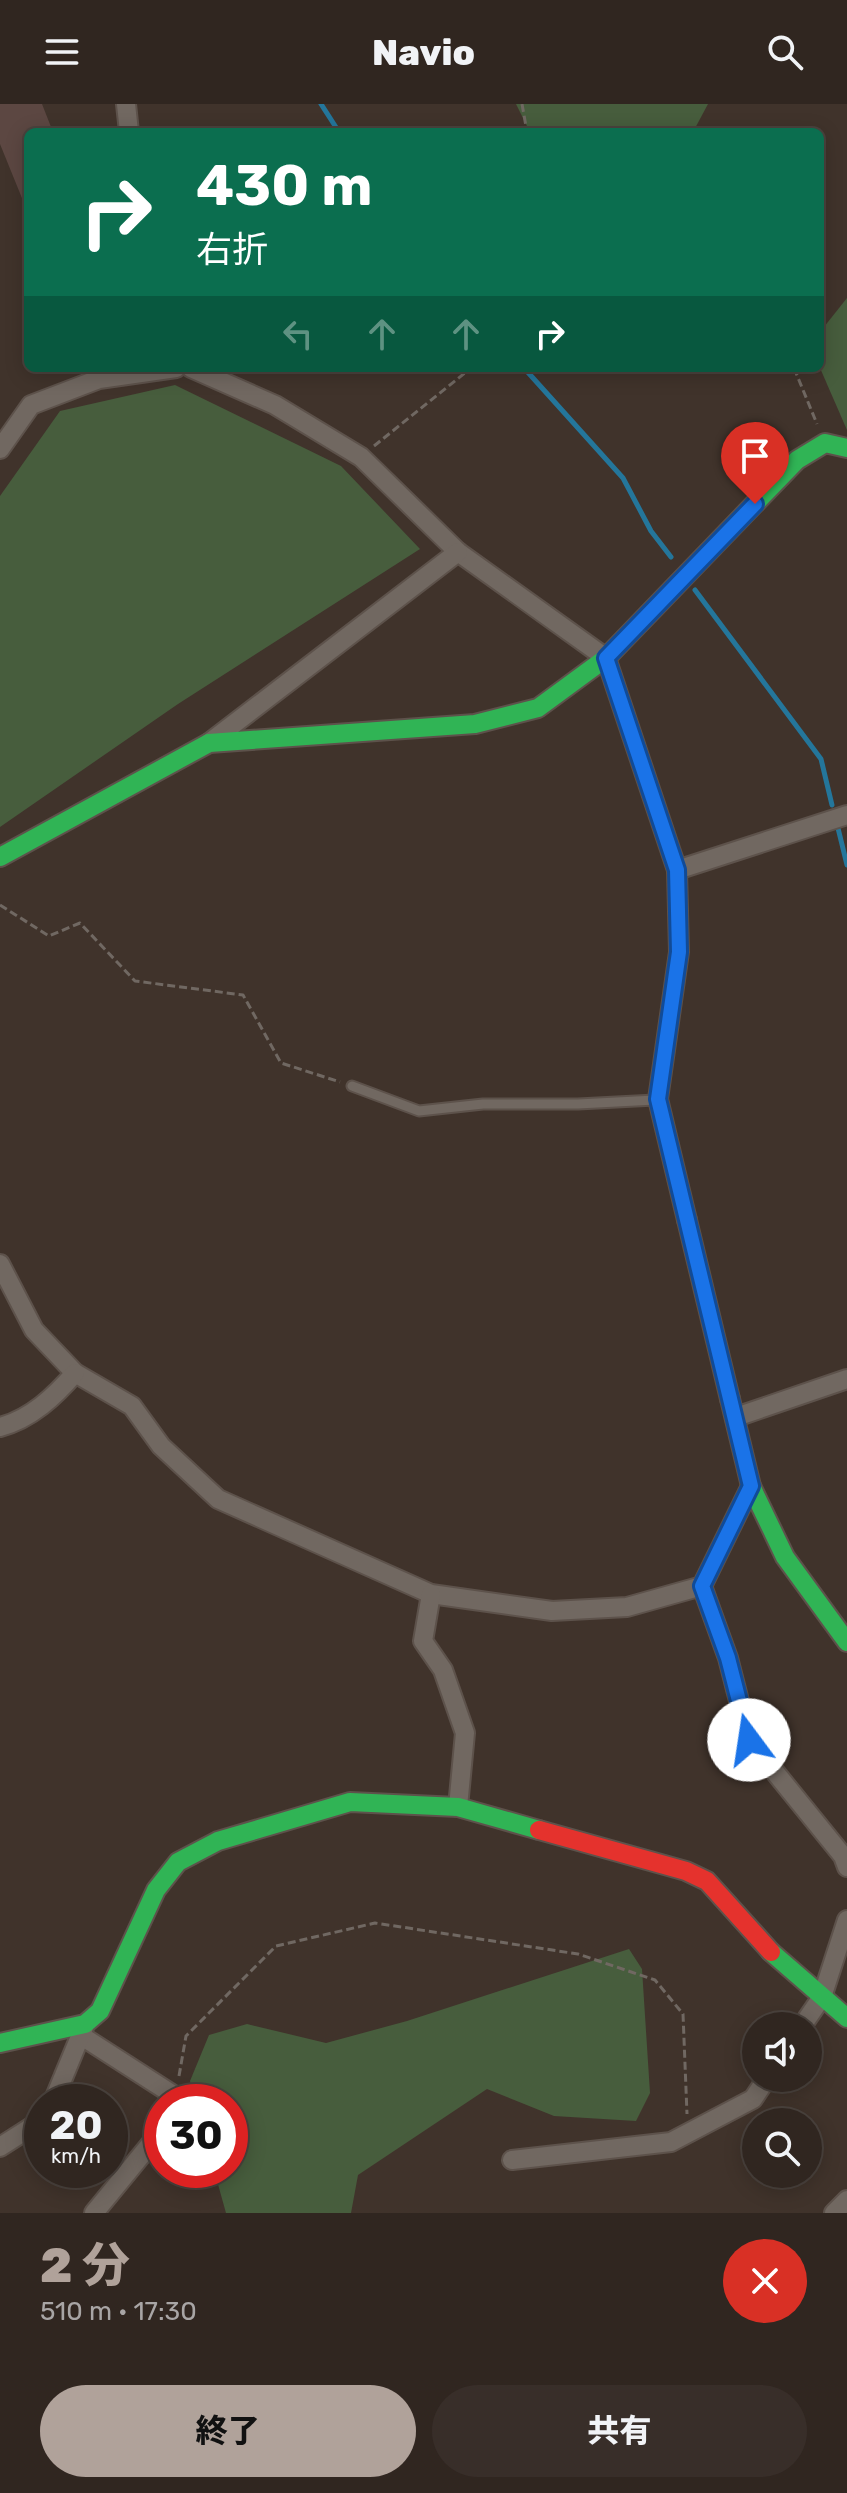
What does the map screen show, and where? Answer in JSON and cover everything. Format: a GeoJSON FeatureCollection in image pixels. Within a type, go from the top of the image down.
{"type":"FeatureCollection","features":[{"type":"Feature","properties":{"kind":"street"},"geometry":{"type":"LineString","coordinates":[[126,104],[129,128]]}},
{"type":"Feature","properties":{"kind":"street"},"geometry":{"type":"LineString","coordinates":[[0,449],[31,405],[99,379],[148,372]]}},
{"type":"Feature","properties":{"kind":"street"},"geometry":{"type":"LineString","coordinates":[[200,372],[275,405],[361,457],[458,552],[606,658],[677,870],[679,952],[658,1099],[751,1486],[785,1557],[847,1642]]}},
{"type":"Feature","properties":{"kind":"street"},"geometry":{"type":"LineString","coordinates":[[209,743],[475,724],[538,708],[606,658],[797,460],[825,443],[847,448]]}},
{"type":"Feature","properties":{"kind":"street"},"geometry":{"type":"LineString","coordinates":[[0,857],[209,743],[458,552]]}},
{"type":"Feature","properties":{"kind":"street"},"geometry":{"type":"LineString","coordinates":[[677,870],[847,815]]}},
{"type":"Feature","properties":{"kind":"street"},"geometry":{"type":"LineString","coordinates":[[0,1264],[34,1330],[75,1373],[132,1406],[161,1446],[218,1499],[431,1594],[552,1611],[627,1607],[702,1586]]}},
{"type":"Feature","properties":{"kind":"street"},"geometry":{"type":"LineString","coordinates":[[0,1427],[54,1397],[75,1373]]}},
{"type":"Feature","properties":{"kind":"street"},"geometry":{"type":"LineString","coordinates":[[736,1417],[847,1379]]}},
{"type":"Feature","properties":{"kind":"street"},"geometry":{"type":"LineString","coordinates":[[751,1486],[702,1586],[728,1658],[749,1740],[843,1856],[847,1867]]}},
{"type":"Feature","properties":{"kind":"street"},"geometry":{"type":"LineString","coordinates":[[431,1594],[423,1641],[443,1670],[465,1733],[458,1807]]}},
{"type":"Feature","properties":{"kind":"street"},"geometry":{"type":"LineString","coordinates":[[60,2084],[83,2029],[100,2011],[156,1890],[178,1862],[218,1841],[350,1802],[458,1807],[686,1871],[707,1881],[775,1956],[847,2018]]}},
{"type":"Feature","properties":{"kind":"street"},"geometry":{"type":"LineString","coordinates":[[812,2012],[822,1997],[847,1920]]}},
{"type":"Feature","properties":{"kind":"street"},"geometry":{"type":"LineString","coordinates":[[0,2043],[83,2029],[155,2084]]}},
{"type":"Feature","properties":{"kind":"street"},"geometry":{"type":"LineString","coordinates":[[512,2160],[671,2142],[753,2099],[758,2092]]}},
{"type":"Feature","properties":{"kind":"street"},"geometry":{"type":"LineString","coordinates":[[0,2147],[24,2132]]}},
{"type":"Feature","properties":{"kind":"street"},"geometry":{"type":"LineString","coordinates":[[94,2213],[144,2152]]}},
{"type":"Feature","properties":{"kind":"street"},"geometry":{"type":"LineString","coordinates":[[834,2213],[847,2200]]}},
{"type":"Feature","properties":{"kind":"lane"},"geometry":{"type":"LineString","coordinates":[[352,1086],[419,1111],[483,1104],[578,1104],[658,1099]]}},
{"type":"Feature","properties":{"kind":"path"},"geometry":{"type":"LineString","coordinates":[[522,104],[526,128]]}},
{"type":"Feature","properties":{"kind":"path"},"geometry":{"type":"LineString","coordinates":[[361,457],[466,372]]}},
{"type":"Feature","properties":{"kind":"path"},"geometry":{"type":"LineString","coordinates":[[796,372],[825,443]]}},
{"type":"Feature","properties":{"kind":"path"},"geometry":{"type":"LineString","coordinates":[[0,905],[49,936],[80,923],[135,981],[243,995],[281,1063],[352,1086]]}},
{"type":"Feature","properties":{"kind":"path"},"geometry":{"type":"LineString","coordinates":[[178,2084],[186,2036],[276,1946],[375,1923],[578,1954],[655,1980],[683,2014],[688,2133]]}},
{"type":"Feature","properties":{"kind":"green space"},"geometry":{"type":"Polygon","coordinates":[[[516,104],[708,104],[695,128],[528,128],[516,104]]]}},
{"type":"Feature","properties":{"kind":"green space"},"geometry":{"type":"Polygon","coordinates":[[[847,298],[847,430],[822,372],[824,327],[847,298]]]}},
{"type":"Feature","properties":{"kind":"green space"},"geometry":{"type":"Polygon","coordinates":[[[175,385],[341,466],[420,549],[178,704],[0,827],[0,496],[60,411],[175,385]]]}},
{"type":"Feature","properties":{"kind":"green space"},"geometry":{"type":"Polygon","coordinates":[[[629,1949],[642,1969],[650,2093],[636,2121],[554,2116],[487,2089],[358,2175],[351,2213],[226,2213],[219,2188],[248,2188],[248,2084],[191,2084],[209,2035],[247,2024],[326,2043],[407,2021],[629,1949]]]}},
{"type":"Feature","properties":{"kind":"building"},"geometry":{"type":"Polygon","coordinates":[[[0,104],[42,104],[51,128],[24,128],[24,203],[0,144],[0,104]]]}},
{"type":"Feature","properties":{"kind":"waterway"},"geometry":{"type":"LineString","coordinates":[[321,104],[336,128]]}},
{"type":"Feature","properties":{"kind":"waterway"},"geometry":{"type":"LineString","coordinates":[[528,372],[623,478],[651,531],[671,557]]}},
{"type":"Feature","properties":{"kind":"waterway"},"geometry":{"type":"LineString","coordinates":[[695,590],[821,759],[832,805]]}},
{"type":"Feature","properties":{"kind":"waterway"},"geometry":{"type":"LineString","coordinates":[[837,824],[847,865]]}},
{"type":"Feature","properties":{"kind":"traffic: fast"},"geometry":{"type":"LineString","coordinates":[[0,857],[209,743],[475,724],[538,708],[606,658],[797,460],[825,443],[847,448]]}},
{"type":"Feature","properties":{"kind":"traffic: fast"},"geometry":{"type":"LineString","coordinates":[[606,658],[677,870],[679,952],[658,1099],[687,1220]]}},
{"type":"Feature","properties":{"kind":"traffic: fast"},"geometry":{"type":"LineString","coordinates":[[730,1399],[751,1486],[785,1557],[847,1642]]}},
{"type":"Feature","properties":{"kind":"traffic: fast"},"geometry":{"type":"LineString","coordinates":[[0,2043],[85,2024],[100,2011],[156,1890],[178,1862],[218,1841],[350,1802],[458,1807],[539,1830]]}},
{"type":"Feature","properties":{"kind":"traffic: fast"},"geometry":{"type":"LineString","coordinates":[[771,1952],[847,2018]]}},
{"type":"Feature","properties":{"kind":"traffic: jam"},"geometry":{"type":"LineString","coordinates":[[687,1220],[730,1399]]}},
{"type":"Feature","properties":{"kind":"traffic: jam"},"geometry":{"type":"LineString","coordinates":[[539,1830],[686,1871],[707,1881],[771,1952]]}},
{"type":"Feature","properties":{"kind":"route"},"geometry":{"type":"LineString","coordinates":[[749,1740],[728,1658],[702,1586],[751,1486],[658,1099],[679,952],[677,870],[606,658],[755,504]]}}]}
